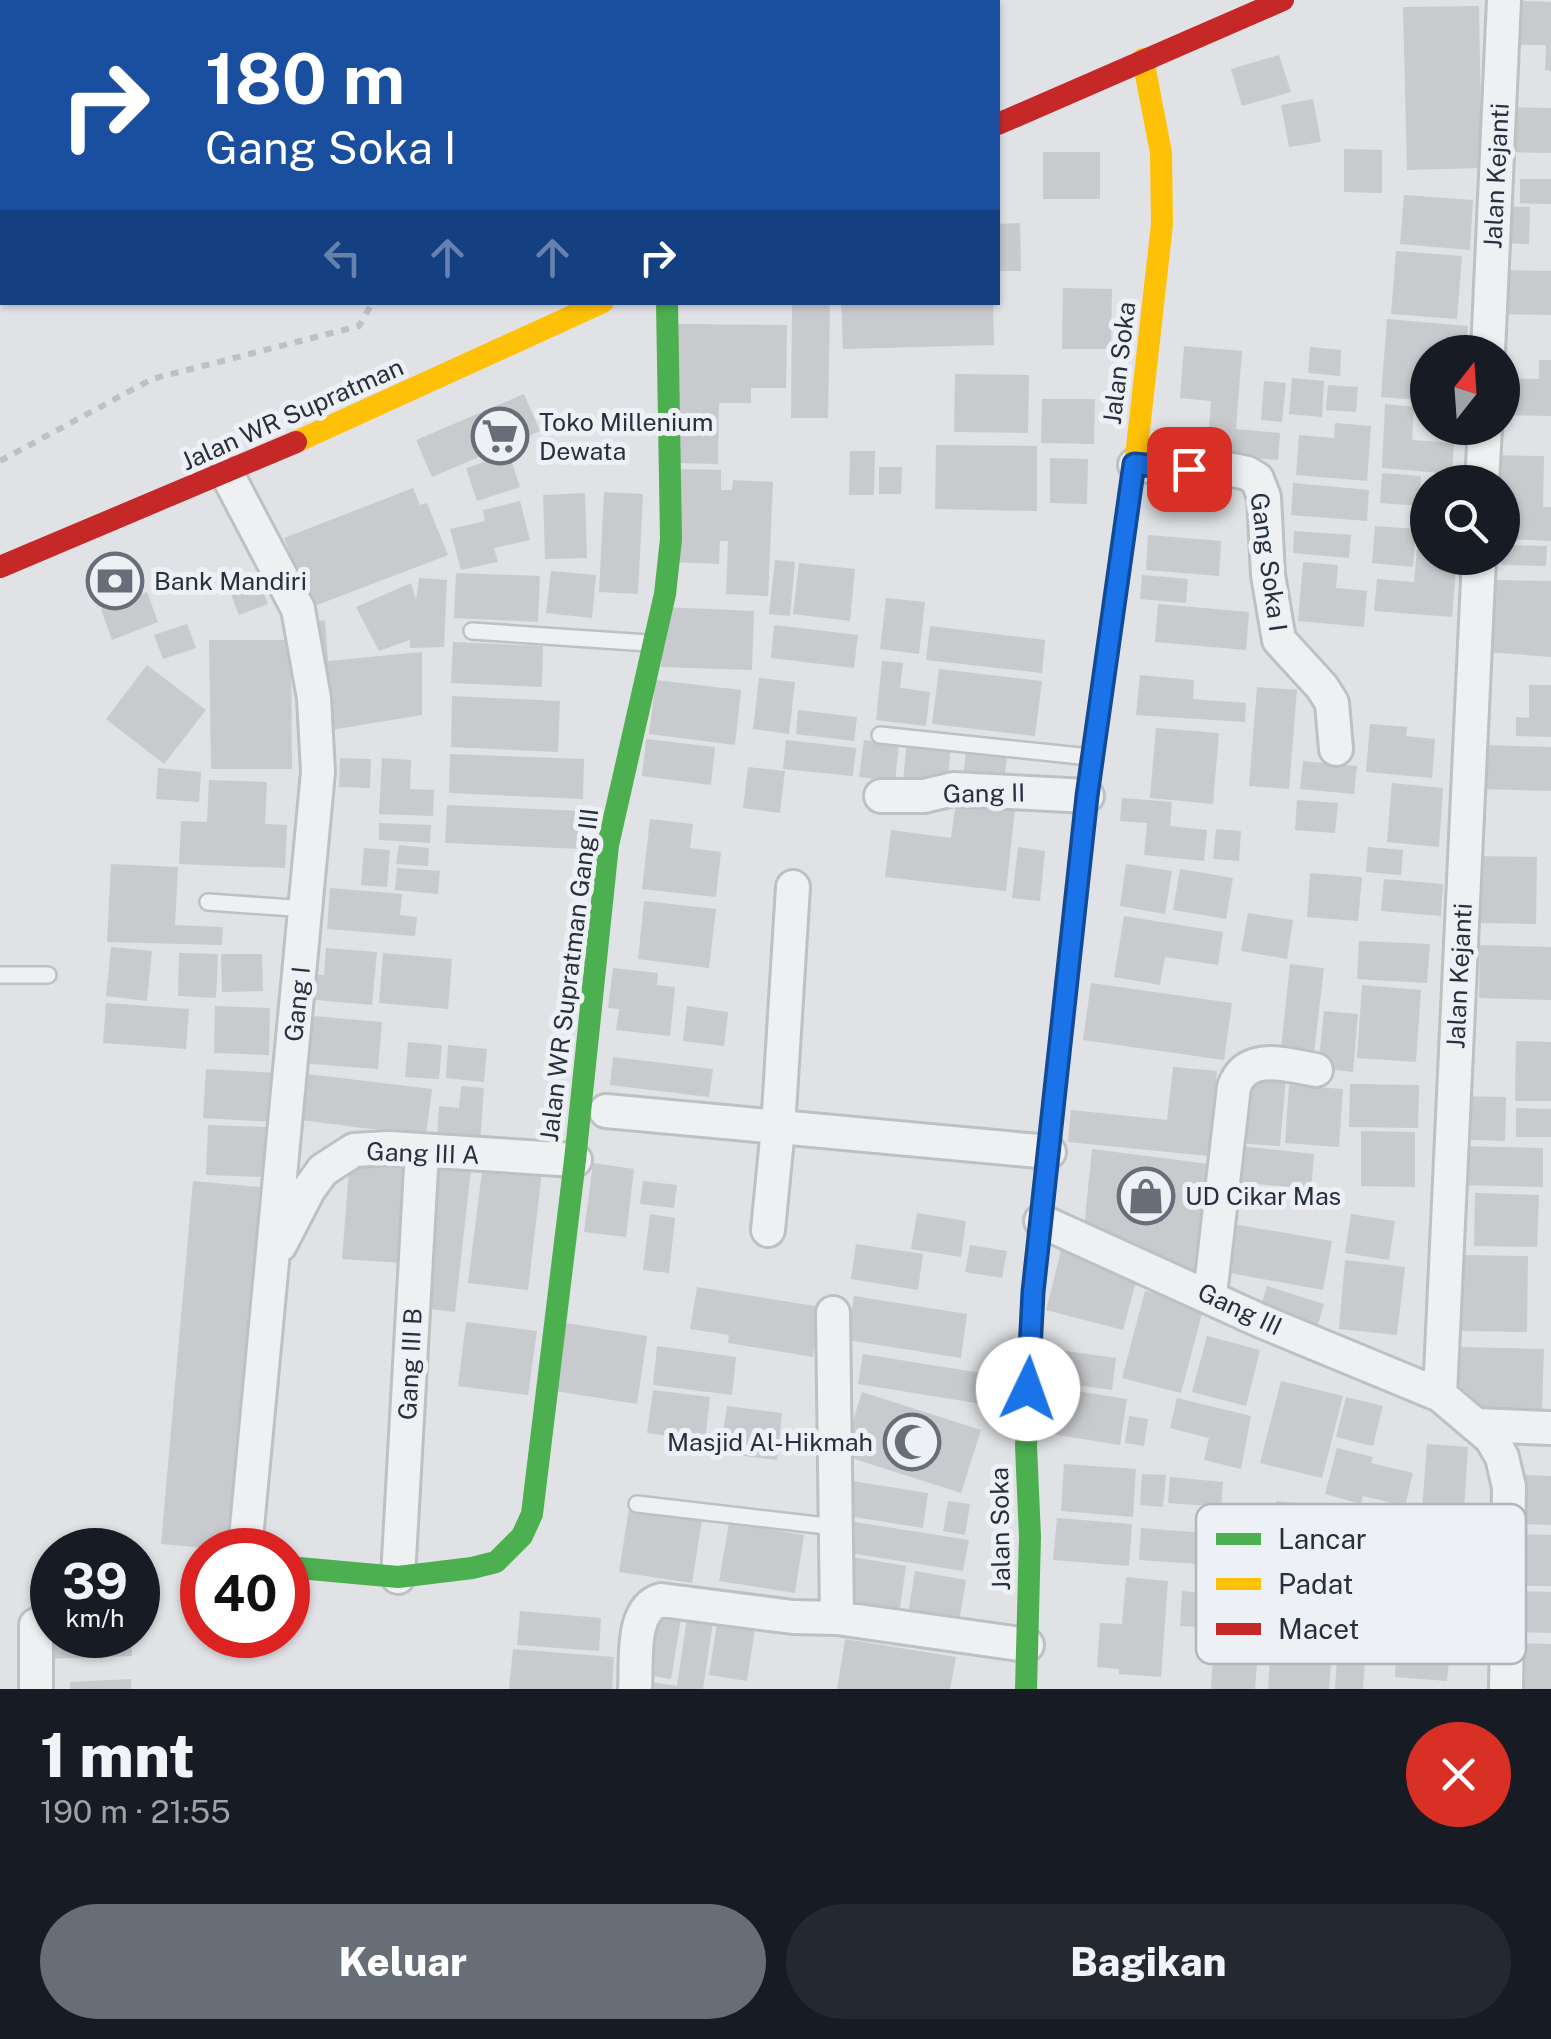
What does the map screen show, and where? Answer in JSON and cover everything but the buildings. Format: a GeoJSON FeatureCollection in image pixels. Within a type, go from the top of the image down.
{"type":"FeatureCollection","features":[{"type":"Feature","properties":{"kind":"street"},"geometry":{"type":"LineString","coordinates":[[1000,123],[1282,0]]}},
{"type":"Feature","properties":{"kind":"street","name":"Jalan Kejanti"},"geometry":{"type":"LineString","coordinates":[[1489,335],[1504,0]]}},
{"type":"Feature","properties":{"kind":"street","name":"Jalan Soka"},"geometry":{"type":"LineString","coordinates":[[1026,1689],[1030,1537],[1026,1446],[1033,1292],[1087,796],[1134,464],[1164,187],[1143,58]]}},
{"type":"Feature","properties":{"kind":"street","name":"Jalan WR Supratman"},"geometry":{"type":"LineString","coordinates":[[0,567],[226,474],[596,305]]}},
{"type":"Feature","properties":{"kind":"street","name":"Jalan WR Supratman Gang III"},"geometry":{"type":"LineString","coordinates":[[398,1577],[496,1562],[522,1536],[532,1514],[608,845],[664,594],[671,539],[668,305]]}},
{"type":"Feature","properties":{"kind":"street","name":"Gang Soka I"},"geometry":{"type":"LineString","coordinates":[[1134,464],[1233,470],[1257,479],[1264,497],[1268,575],[1279,640],[1332,703],[1336,749]]}},
{"type":"Feature","properties":{"kind":"street","name":"Gang I"},"geometry":{"type":"LineString","coordinates":[[226,474],[298,608],[314,698],[318,772],[247,1528]]}},
{"type":"Feature","properties":{"kind":"street","name":"Jalan Kejanti"},"geometry":{"type":"LineString","coordinates":[[1440,1395],[1477,575]]}},
{"type":"Feature","properties":{"kind":"street","name":"Gang II"},"geometry":{"type":"LineString","coordinates":[[881,796],[924,796],[953,789],[1087,796]]}},
{"type":"Feature","properties":{"kind":"street"},"geometry":{"type":"LineString","coordinates":[[768,1230],[792,887]]}},
{"type":"Feature","properties":{"kind":"street"},"geometry":{"type":"LineString","coordinates":[[1210,1295],[1238,1075],[1246,1066],[1264,1062],[1316,1070]]}},
{"type":"Feature","properties":{"kind":"street"},"geometry":{"type":"LineString","coordinates":[[606,1111],[1049,1152]]}},
{"type":"Feature","properties":{"kind":"street","name":"Gang III A"},"geometry":{"type":"LineString","coordinates":[[270,1263],[323,1170],[354,1150],[575,1160]]}},
{"type":"Feature","properties":{"kind":"street","name":"Gang III B"},"geometry":{"type":"LineString","coordinates":[[398,1577],[422,1151]]}},
{"type":"Feature","properties":{"kind":"street","name":"Gang III"},"geometry":{"type":"LineString","coordinates":[[1041,1221],[1440,1395],[1492,1438],[1502,1457],[1508,1504]]}},
{"type":"Feature","properties":{"kind":"street"},"geometry":{"type":"LineString","coordinates":[[833,1314],[837,1618]]}},
{"type":"Feature","properties":{"kind":"street"},"geometry":{"type":"LineString","coordinates":[[1476,1424],[1551,1428]]}},
{"type":"Feature","properties":{"kind":"street"},"geometry":{"type":"LineString","coordinates":[[310,1569],[398,1577]]}},
{"type":"Feature","properties":{"kind":"street"},"geometry":{"type":"LineString","coordinates":[[634,1689],[640,1616],[648,1604],[661,1600],[793,1617],[837,1618],[1027,1645]]}},
{"type":"Feature","properties":{"kind":"street"},"geometry":{"type":"LineString","coordinates":[[36,1658],[36,1689]]}},
{"type":"Feature","properties":{"kind":"street","name":"Gang III"},"geometry":{"type":"LineString","coordinates":[[1506,1664],[1506,1689]]}},
{"type":"Feature","properties":{"kind":"lane"},"geometry":{"type":"LineString","coordinates":[[472,631],[653,643]]}},
{"type":"Feature","properties":{"kind":"lane"},"geometry":{"type":"LineString","coordinates":[[880,734],[1092,757]]}},
{"type":"Feature","properties":{"kind":"lane"},"geometry":{"type":"LineString","coordinates":[[208,902],[307,909]]}},
{"type":"Feature","properties":{"kind":"lane"},"geometry":{"type":"LineString","coordinates":[[0,975],[48,975]]}},
{"type":"Feature","properties":{"kind":"lane"},"geometry":{"type":"LineString","coordinates":[[637,1504],[835,1526]]}},
{"type":"Feature","properties":{"kind":"path"},"geometry":{"type":"LineString","coordinates":[[0,461],[152,379],[360,326],[371,305]]}},
{"type":"Feature","properties":{"kind":"traffic: fast"},"geometry":{"type":"LineString","coordinates":[[310,1569],[398,1577],[472,1568],[496,1562],[522,1536],[532,1514],[608,845],[665,594],[671,539],[667,305]]}},
{"type":"Feature","properties":{"kind":"traffic: fast"},"geometry":{"type":"LineString","coordinates":[[1026,1689],[1030,1537],[1026,1446],[1033,1291],[1087,796],[1105,671]]}},
{"type":"Feature","properties":{"kind":"traffic: slow"},"geometry":{"type":"LineString","coordinates":[[1105,671],[1135,465],[1162,224],[1161,153],[1143,59]]}},
{"type":"Feature","properties":{"kind":"traffic: slow"},"geometry":{"type":"LineString","coordinates":[[296,442],[596,305]]}},
{"type":"Feature","properties":{"kind":"traffic: jam"},"geometry":{"type":"LineString","coordinates":[[1000,123],[1283,0]]}},
{"type":"Feature","properties":{"kind":"traffic: jam"},"geometry":{"type":"LineString","coordinates":[[0,567],[296,442]]}},
{"type":"Feature","properties":{"kind":"place","name":"Toko Millenium Dewata"},"geometry":{"type":"Point","coordinates":[500,436]}},
{"type":"Feature","properties":{"kind":"place","name":"Bank Mandiri"},"geometry":{"type":"Point","coordinates":[115,581]}},
{"type":"Feature","properties":{"kind":"place","name":"UD Cikar Mas"},"geometry":{"type":"Point","coordinates":[1146,1196]}},
{"type":"Feature","properties":{"kind":"place","name":"Masjid Al-Hikmah"},"geometry":{"type":"Point","coordinates":[912,1442]}},
{"type":"Feature","properties":{"kind":"route"},"geometry":{"type":"LineString","coordinates":[[1028,1389],[1033,1292],[1087,796],[1134,464],[1189,469]]}}]}
